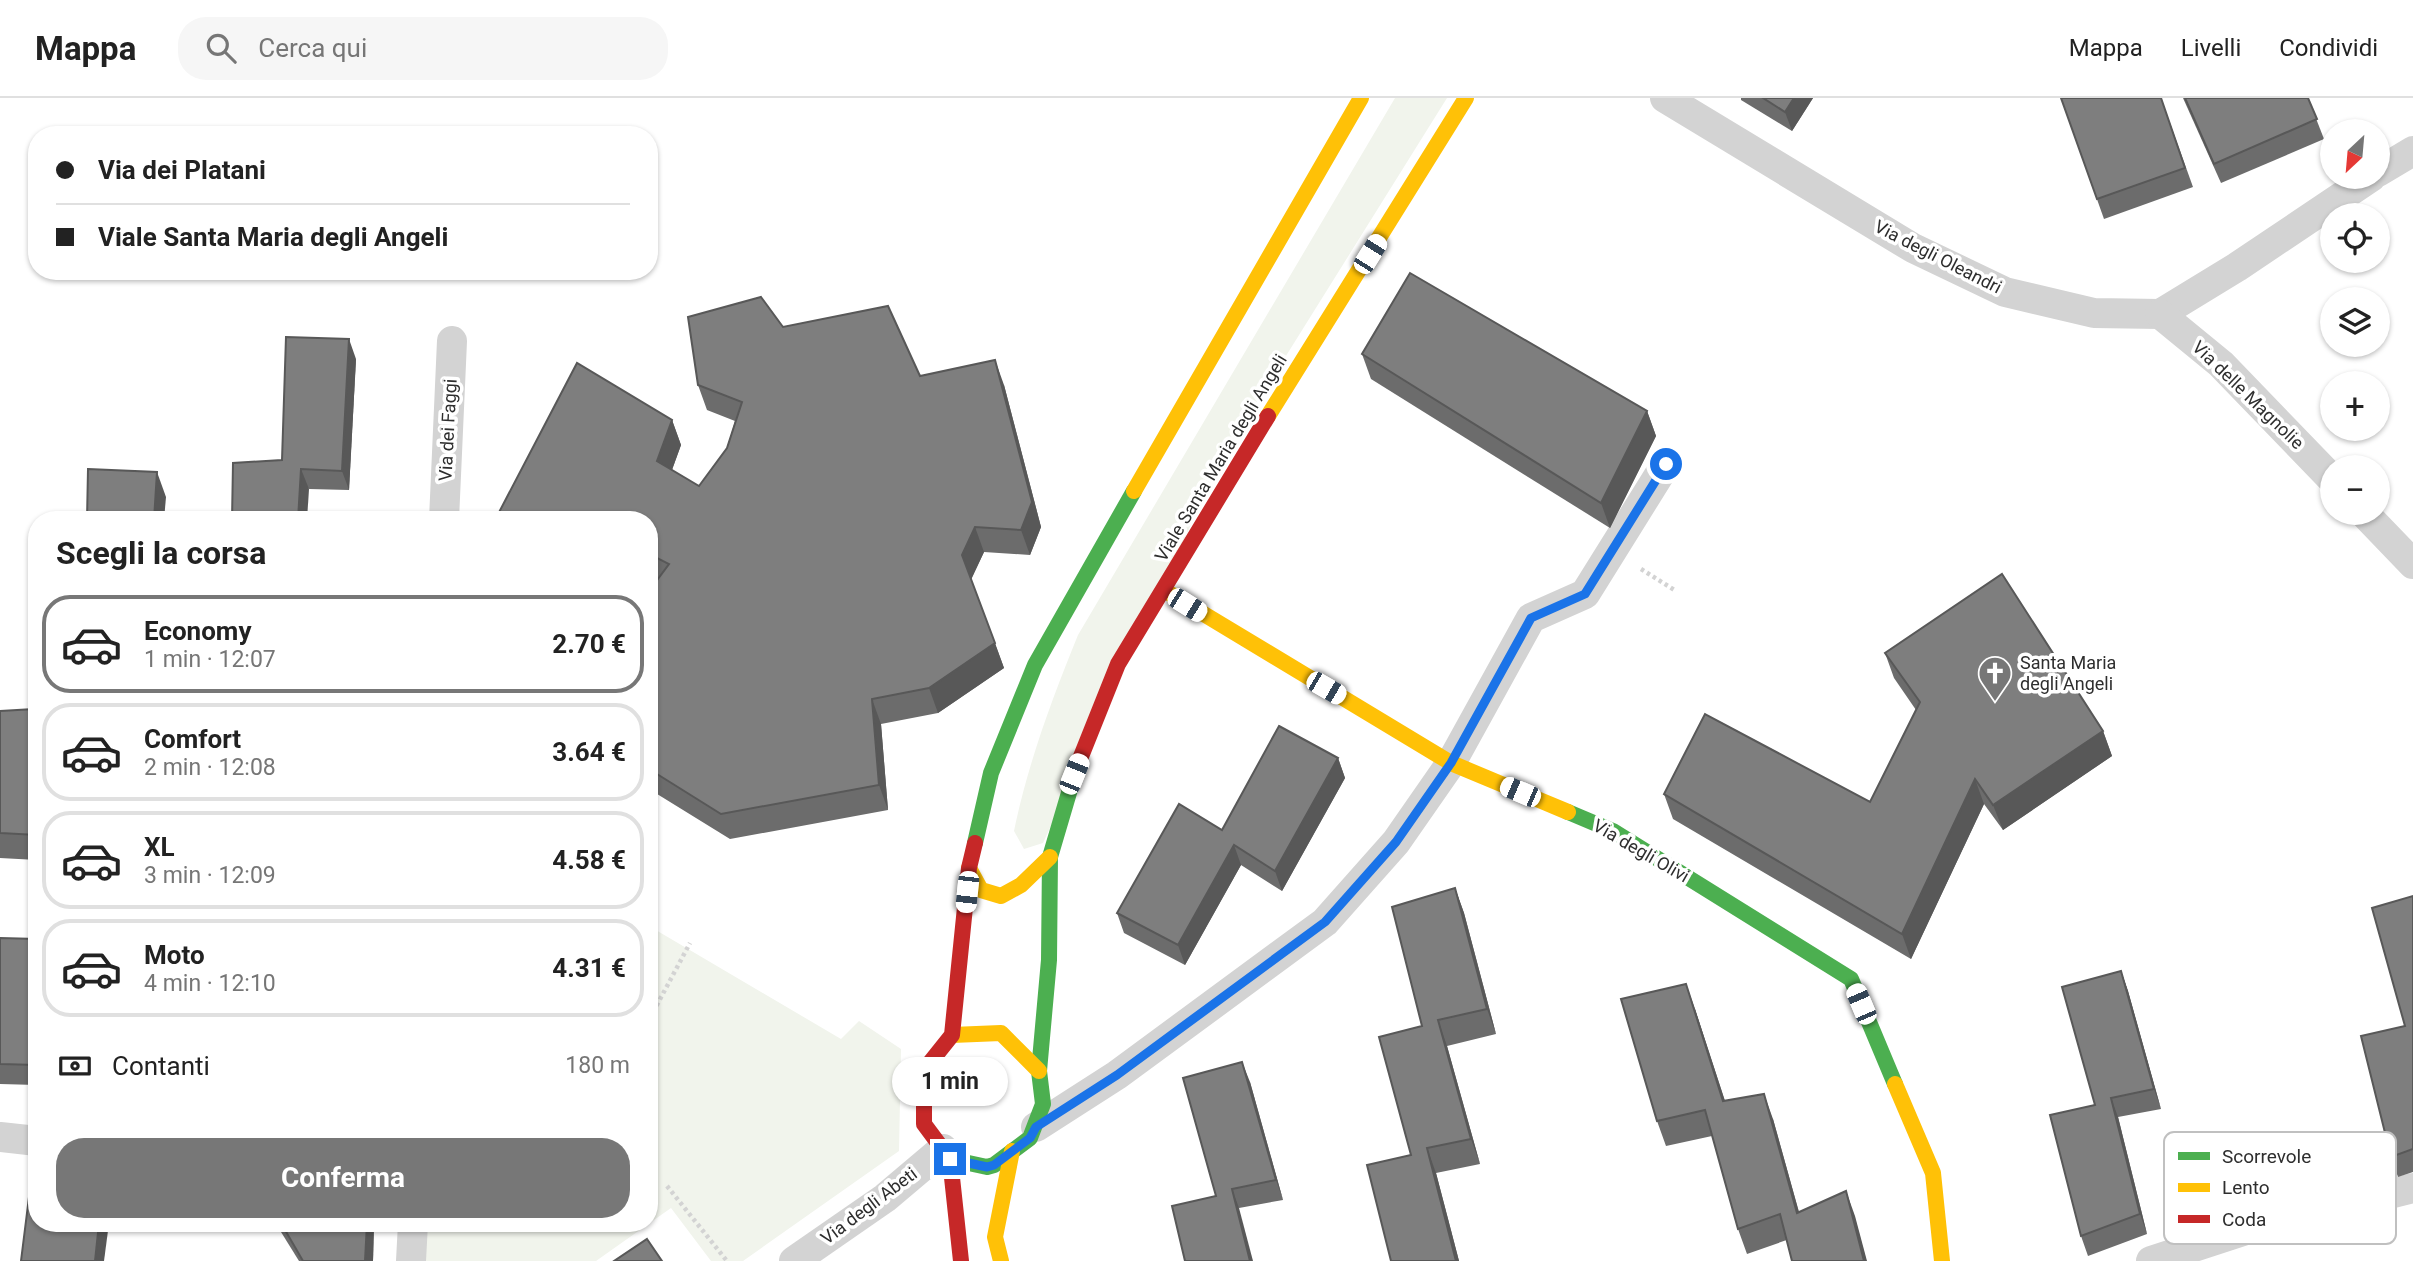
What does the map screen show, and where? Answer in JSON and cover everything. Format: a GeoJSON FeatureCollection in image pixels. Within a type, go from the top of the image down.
{"type":"FeatureCollection","features":[{"type":"Feature","properties":{"kind":"street"},"geometry":{"type":"LineString","coordinates":[[961,1261],[946,1154],[925,1124],[924,1070],[952,1035],[970,868],[991,773],[1035,665],[1275,242],[1361,98]]}},
{"type":"Feature","properties":{"kind":"street","name":"Viale Santa Maria degli Angeli"},"geometry":{"type":"LineString","coordinates":[[1036,1127],[1043,1104],[1039,1071],[1049,960],[1050,857],[1074,774],[1118,664],[1218,497],[1466,98]]}},
{"type":"Feature","properties":{"kind":"street","name":"Via degli Oleandri"},"geometry":{"type":"LineString","coordinates":[[1665,98],[1913,248],[2005,292],[2094,313],[2160,314]]}},
{"type":"Feature","properties":{"kind":"street"},"geometry":{"type":"LineString","coordinates":[[2390,164],[2413,150]]}},
{"type":"Feature","properties":{"kind":"street"},"geometry":{"type":"LineString","coordinates":[[2160,314],[2237,267],[2353,189]]}},
{"type":"Feature","properties":{"kind":"street","name":"Via delle Magnolie"},"geometry":{"type":"LineString","coordinates":[[2160,314],[2221,364],[2320,467]]}},
{"type":"Feature","properties":{"kind":"street","name":"Via dei Faggi"},"geometry":{"type":"LineString","coordinates":[[444,511],[452,341]]}},
{"type":"Feature","properties":{"kind":"street"},"geometry":{"type":"LineString","coordinates":[[946,1154],[987,1167],[1030,1138],[1036,1127],[1117,1075],[1325,922],[1396,842],[1451,763],[1531,618],[1585,594],[1666,464]]}},
{"type":"Feature","properties":{"kind":"street"},"geometry":{"type":"LineString","coordinates":[[2376,525],[2413,564]]}},
{"type":"Feature","properties":{"kind":"street","name":"Via degli Olivi"},"geometry":{"type":"LineString","coordinates":[[1164,590],[1451,763],[1613,831],[1851,979],[1933,1173],[1942,1261]]}},
{"type":"Feature","properties":{"kind":"street","name":"Viale Santa Maria degli Angeli"},"geometry":{"type":"LineString","coordinates":[[970,868],[981,890],[1001,896],[1021,885],[1050,857]]}},
{"type":"Feature","properties":{"kind":"street"},"geometry":{"type":"LineString","coordinates":[[952,1035],[1000,1033],[1039,1071]]}},
{"type":"Feature","properties":{"kind":"street"},"geometry":{"type":"LineString","coordinates":[[0,1137],[28,1140]]}},
{"type":"Feature","properties":{"kind":"street"},"geometry":{"type":"LineString","coordinates":[[1001,1261],[995,1237],[1001,1193],[1012,1151]]}},
{"type":"Feature","properties":{"kind":"street","name":"Via degli Abeti"},"geometry":{"type":"LineString","coordinates":[[794,1261],[946,1154]]}},
{"type":"Feature","properties":{"kind":"street"},"geometry":{"type":"LineString","coordinates":[[2396,1192],[2413,1188]]}},
{"type":"Feature","properties":{"kind":"street"},"geometry":{"type":"LineString","coordinates":[[411,1261],[413,1232]]}},
{"type":"Feature","properties":{"kind":"street"},"geometry":{"type":"LineString","coordinates":[[2151,1261],[2203,1244]]}},
{"type":"Feature","properties":{"kind":"path"},"geometry":{"type":"LineString","coordinates":[[1635,566],[1676,591]]}},
{"type":"Feature","properties":{"kind":"path"},"geometry":{"type":"LineString","coordinates":[[658,1003],[690,943]]}},
{"type":"Feature","properties":{"kind":"path"},"geometry":{"type":"LineString","coordinates":[[667,1185],[727,1261]]}},
{"type":"Feature","properties":{"kind":"shaded area"},"geometry":{"type":"Polygon","coordinates":[[[1395,98],[1447,98],[1221,460],[1043,843],[1024,849],[1014,831],[1026,781],[1078,635],[1395,98]]]}},
{"type":"Feature","properties":{"kind":"shaded area"},"geometry":{"type":"Polygon","coordinates":[[[658,931],[841,1039],[859,1021],[901,1049],[899,1151],[743,1261],[711,1261],[671,1208],[658,1217],[658,931]]]}},
{"type":"Feature","properties":{"kind":"shaded area"},"geometry":{"type":"Polygon","coordinates":[[[423,1232],[637,1232],[596,1261],[421,1261],[423,1232]]]}},
{"type":"Feature","properties":{"kind":"building"},"geometry":{"type":"Polygon","coordinates":[[[1763,98],[1794,98],[1785,112],[1763,98]]]}},
{"type":"Feature","properties":{"kind":"building"},"geometry":{"type":"Polygon","coordinates":[[[2061,98],[2161,98],[2185,168],[2097,199],[2061,98]]]}},
{"type":"Feature","properties":{"kind":"building"},"geometry":{"type":"Polygon","coordinates":[[[2185,98],[2308,98],[2317,119],[2214,164],[2185,98]]]}},
{"type":"Feature","properties":{"kind":"building"},"geometry":{"type":"Polygon","coordinates":[[[1410,273],[1647,411],[1601,503],[1362,354],[1410,273]]]}},
{"type":"Feature","properties":{"kind":"building"},"geometry":{"type":"Polygon","coordinates":[[[761,297],[783,327],[888,306],[920,376],[995,360],[1032,502],[1021,530],[975,527],[962,555],[995,643],[929,688],[872,699],[879,785],[721,814],[658,775],[658,579],[669,564],[658,558],[658,511],[500,511],[577,363],[672,420],[657,461],[699,486],[727,448],[742,402],[698,385],[688,317],[761,297]]]}},
{"type":"Feature","properties":{"kind":"building"},"geometry":{"type":"Polygon","coordinates":[[[286,337],[349,339],[342,471],[301,469],[299,511],[232,511],[233,463],[282,460],[286,337]]]}},
{"type":"Feature","properties":{"kind":"building"},"geometry":{"type":"Polygon","coordinates":[[[88,469],[157,472],[155,511],[87,511],[88,469]]]}},
{"type":"Feature","properties":{"kind":"building"},"geometry":{"type":"Polygon","coordinates":[[[2002,574],[2103,731],[1993,805],[1975,779],[1902,934],[1664,794],[1705,714],[1870,802],[1920,702],[1885,653],[2002,574]]]}},
{"type":"Feature","properties":{"kind":"building"},"geometry":{"type":"Polygon","coordinates":[[[28,709],[28,835],[0,833],[0,711],[28,709]]]}},
{"type":"Feature","properties":{"kind":"building"},"geometry":{"type":"Polygon","coordinates":[[[1279,726],[1338,758],[1275,871],[1234,845],[1178,945],[1117,913],[1179,804],[1222,830],[1279,726]]]}},
{"type":"Feature","properties":{"kind":"building"},"geometry":{"type":"Polygon","coordinates":[[[1455,888],[1487,1009],[1438,1020],[1471,1139],[1427,1148],[1456,1261],[1391,1261],[1367,1165],[1411,1155],[1379,1037],[1422,1026],[1392,907],[1455,888]]]}},
{"type":"Feature","properties":{"kind":"building"},"geometry":{"type":"Polygon","coordinates":[[[2413,896],[2413,1149],[2396,1155],[2396,1132],[2385,1132],[2361,1036],[2405,1026],[2372,908],[2413,896]]]}},
{"type":"Feature","properties":{"kind":"building"},"geometry":{"type":"Polygon","coordinates":[[[0,938],[28,939],[28,1065],[0,1064],[0,938]]]}},
{"type":"Feature","properties":{"kind":"building"},"geometry":{"type":"Polygon","coordinates":[[[2121,971],[2154,1089],[2111,1098],[2140,1214],[2081,1236],[2050,1115],[2095,1105],[2062,987],[2121,971]]]}},
{"type":"Feature","properties":{"kind":"building"},"geometry":{"type":"Polygon","coordinates":[[[1686,984],[1723,1101],[1764,1094],[1797,1213],[1846,1191],[1864,1261],[1792,1261],[1780,1214],[1738,1229],[1705,1110],[1657,1121],[1621,999],[1686,984]]]}},
{"type":"Feature","properties":{"kind":"building"},"geometry":{"type":"Polygon","coordinates":[[[1242,1062],[1276,1180],[1232,1189],[1250,1261],[1185,1261],[1172,1206],[1216,1196],[1183,1078],[1242,1062]]]}},
{"type":"Feature","properties":{"kind":"building"},"geometry":{"type":"Polygon","coordinates":[[[28,1205],[28,1232],[98,1232],[95,1261],[21,1261],[28,1205]]]}},
{"type":"Feature","properties":{"kind":"building"},"geometry":{"type":"Polygon","coordinates":[[[286,1232],[367,1232],[365,1261],[303,1261],[286,1232]]]}},
{"type":"Feature","properties":{"kind":"building"},"geometry":{"type":"Polygon","coordinates":[[[647,1239],[662,1261],[614,1261],[647,1239]]]}},
{"type":"Feature","properties":{"kind":"traffic: fast"},"geometry":{"type":"LineString","coordinates":[[975,843],[991,773],[1035,665],[1134,491]]}},
{"type":"Feature","properties":{"kind":"traffic: fast"},"geometry":{"type":"LineString","coordinates":[[950,1159],[987,1167],[994,1165],[1030,1138],[1043,1104],[1039,1071],[1049,960],[1050,857],[1076,769]]}},
{"type":"Feature","properties":{"kind":"traffic: fast"},"geometry":{"type":"LineString","coordinates":[[1568,812],[1613,831],[1851,979],[1895,1084]]}},
{"type":"Feature","properties":{"kind":"traffic: slow"},"geometry":{"type":"LineString","coordinates":[[1134,491],[1361,98]]}},
{"type":"Feature","properties":{"kind":"traffic: slow"},"geometry":{"type":"LineString","coordinates":[[1268,416],[1466,98]]}},
{"type":"Feature","properties":{"kind":"traffic: slow"},"geometry":{"type":"LineString","coordinates":[[1164,590],[1451,763],[1568,812]]}},
{"type":"Feature","properties":{"kind":"traffic: slow"},"geometry":{"type":"LineString","coordinates":[[969,868],[981,890],[1001,896],[1021,885],[1050,857]]}},
{"type":"Feature","properties":{"kind":"traffic: slow"},"geometry":{"type":"LineString","coordinates":[[952,1035],[1001,1033],[1039,1071]]}},
{"type":"Feature","properties":{"kind":"traffic: slow"},"geometry":{"type":"LineString","coordinates":[[1895,1084],[1933,1173],[1942,1261]]}},
{"type":"Feature","properties":{"kind":"traffic: slow"},"geometry":{"type":"LineString","coordinates":[[1001,1261],[995,1237],[1012,1151]]}},
{"type":"Feature","properties":{"kind":"traffic: jam"},"geometry":{"type":"LineString","coordinates":[[1076,769],[1118,664],[1268,416]]}},
{"type":"Feature","properties":{"kind":"traffic: jam"},"geometry":{"type":"LineString","coordinates":[[961,1261],[950,1159],[924,1124],[924,1070],[952,1035],[969,868],[975,843]]}},
{"type":"Feature","properties":{"kind":"place","name":"Santa Maria degli Angeli"},"geometry":{"type":"Point","coordinates":[1995,703]}},
{"type":"Feature","properties":{"kind":"route"},"geometry":{"type":"LineString","coordinates":[[950,1159],[987,1167],[994,1165],[1030,1138],[1036,1127],[1117,1075],[1325,922],[1396,842],[1451,763],[1531,618],[1585,594],[1666,464]]}}]}
